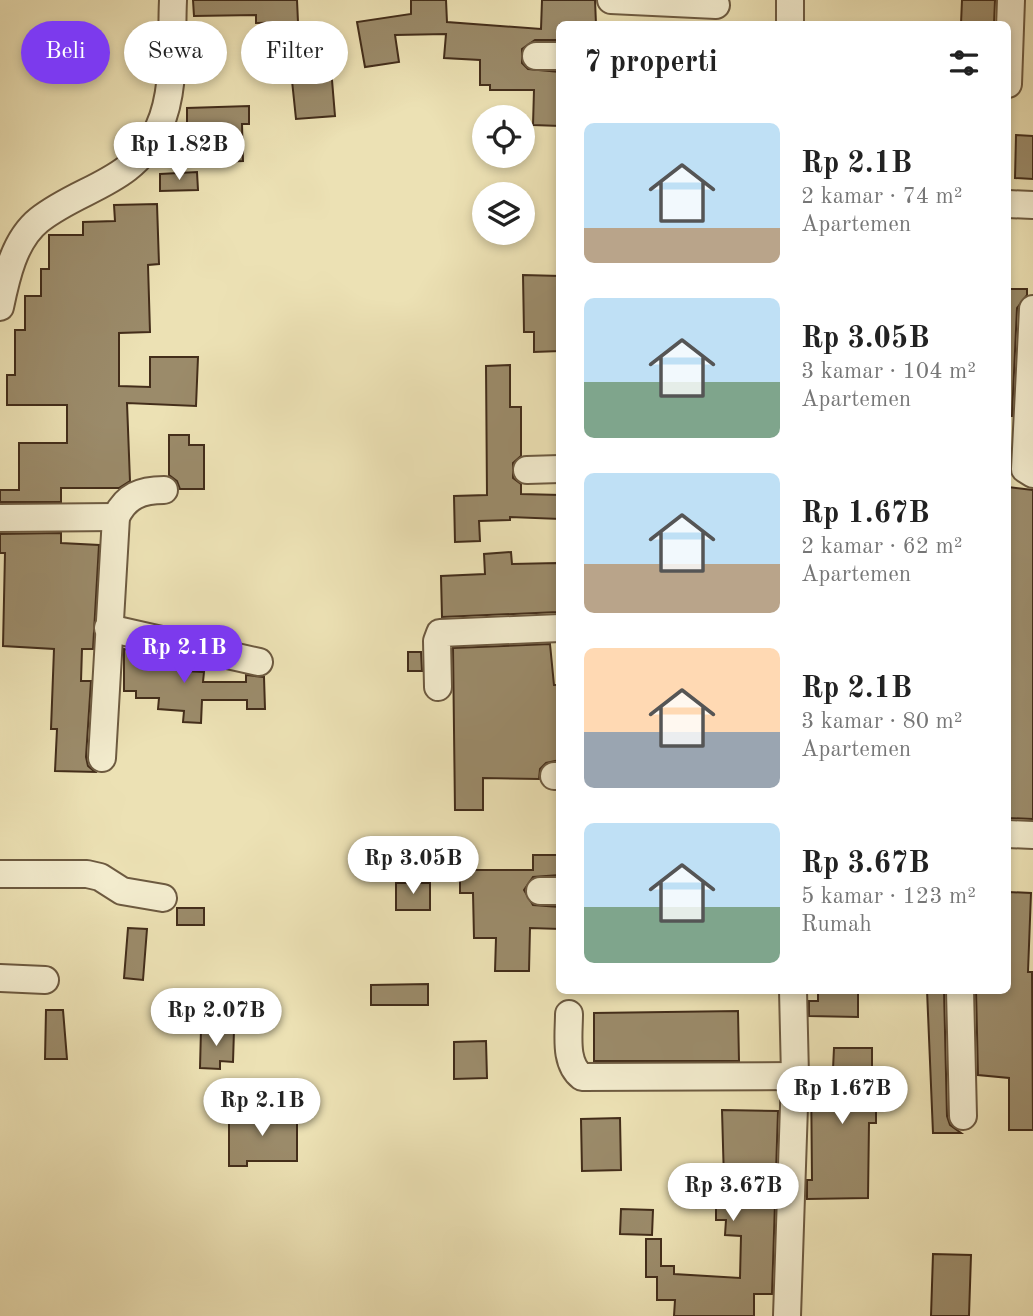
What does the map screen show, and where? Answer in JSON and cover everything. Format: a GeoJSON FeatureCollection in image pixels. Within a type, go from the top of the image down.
{"type":"FeatureCollection","features":[{"type":"Feature","properties":{"kind":"street"},"geometry":{"type":"LineString","coordinates":[[0,307],[19,245],[38,221],[112,181],[142,157],[160,127],[169,98],[173,0]]}},
{"type":"Feature","properties":{"kind":"street"},"geometry":{"type":"LineString","coordinates":[[611,0],[716,5]]}},
{"type":"Feature","properties":{"kind":"street"},"geometry":{"type":"LineString","coordinates":[[790,0],[790,21]]}},
{"type":"Feature","properties":{"kind":"street"},"geometry":{"type":"LineString","coordinates":[[1011,21],[1012,0]]}},
{"type":"Feature","properties":{"kind":"street"},"geometry":{"type":"LineString","coordinates":[[1011,204],[1033,205]]}},
{"type":"Feature","properties":{"kind":"street"},"geometry":{"type":"LineString","coordinates":[[1033,309],[1026,469],[1033,474]]}},
{"type":"Feature","properties":{"kind":"street"},"geometry":{"type":"LineString","coordinates":[[527,470],[556,469]]}},
{"type":"Feature","properties":{"kind":"street"},"geometry":{"type":"LineString","coordinates":[[102,758],[116,517],[128,498],[144,491],[164,490]]}},
{"type":"Feature","properties":{"kind":"street"},"geometry":{"type":"LineString","coordinates":[[0,518],[116,517]]}},
{"type":"Feature","properties":{"kind":"street"},"geometry":{"type":"LineString","coordinates":[[108,628],[260,662]]}},
{"type":"Feature","properties":{"kind":"street"},"geometry":{"type":"LineString","coordinates":[[438,687],[437,640],[440,633],[556,628]]}},
{"type":"Feature","properties":{"kind":"street"},"geometry":{"type":"LineString","coordinates":[[1011,834],[1033,835]]}},
{"type":"Feature","properties":{"kind":"street"},"geometry":{"type":"LineString","coordinates":[[0,874],[86,874],[100,877],[122,891],[163,898]]}},
{"type":"Feature","properties":{"kind":"street"},"geometry":{"type":"LineString","coordinates":[[0,978],[45,981]]}},
{"type":"Feature","properties":{"kind":"street"},"geometry":{"type":"LineString","coordinates":[[787,1316],[795,1076],[793,994]]}},
{"type":"Feature","properties":{"kind":"street"},"geometry":{"type":"LineString","coordinates":[[960,994],[962,1116]]}},
{"type":"Feature","properties":{"kind":"street"},"geometry":{"type":"LineString","coordinates":[[569,1014],[569,1055],[573,1070],[582,1077],[795,1076]]}},
{"type":"Feature","properties":{"kind":"building"},"geometry":{"type":"Polygon","coordinates":[[[193,0],[297,0],[298,21],[256,21],[256,15],[194,16],[193,0]]]}},
{"type":"Feature","properties":{"kind":"building"},"geometry":{"type":"Polygon","coordinates":[[[411,0],[446,0],[447,22],[541,29],[542,0],[595,0],[596,21],[556,21],[556,40],[535,40],[522,49],[522,63],[528,69],[556,72],[556,126],[535,125],[534,90],[490,90],[490,85],[480,85],[480,60],[444,58],[446,34],[395,35],[399,62],[365,67],[357,22],[411,14],[411,0]]]}},
{"type":"Feature","properties":{"kind":"building"},"geometry":{"type":"Polygon","coordinates":[[[962,0],[995,0],[994,21],[961,21],[962,0]]]}},
{"type":"Feature","properties":{"kind":"building"},"geometry":{"type":"Polygon","coordinates":[[[292,84],[332,84],[335,116],[296,119],[292,84]]]}},
{"type":"Feature","properties":{"kind":"building"},"geometry":{"type":"Polygon","coordinates":[[[249,106],[249,124],[242,124],[243,161],[187,163],[187,108],[249,106]]]}},
{"type":"Feature","properties":{"kind":"building"},"geometry":{"type":"Polygon","coordinates":[[[1016,135],[1033,136],[1033,179],[1015,178],[1016,135]]]}},
{"type":"Feature","properties":{"kind":"building"},"geometry":{"type":"Polygon","coordinates":[[[197,172],[198,190],[160,191],[160,174],[197,172]]]}},
{"type":"Feature","properties":{"kind":"building"},"geometry":{"type":"Polygon","coordinates":[[[157,204],[159,264],[148,265],[150,332],[119,333],[119,386],[150,387],[150,357],[198,357],[196,406],[127,403],[130,481],[119,488],[61,488],[61,502],[0,502],[0,490],[19,490],[19,443],[67,443],[67,405],[7,405],[7,375],[15,375],[15,330],[25,330],[25,296],[41,296],[41,269],[49,269],[49,235],[83,235],[83,222],[115,221],[114,205],[157,204]]]}},
{"type":"Feature","properties":{"kind":"building"},"geometry":{"type":"Polygon","coordinates":[[[523,275],[556,276],[556,351],[534,352],[534,332],[524,332],[523,275]]]}},
{"type":"Feature","properties":{"kind":"building"},"geometry":{"type":"Polygon","coordinates":[[[1011,289],[1027,289],[1027,295],[1017,308],[1012,416],[1011,289]]]}},
{"type":"Feature","properties":{"kind":"building"},"geometry":{"type":"Polygon","coordinates":[[[510,365],[510,407],[521,407],[521,456],[513,463],[513,478],[521,484],[521,494],[556,495],[556,519],[510,517],[510,520],[479,521],[480,541],[455,542],[454,496],[487,495],[486,366],[510,365]]]}},
{"type":"Feature","properties":{"kind":"building"},"geometry":{"type":"Polygon","coordinates":[[[169,435],[189,435],[189,445],[204,445],[204,489],[180,489],[177,481],[169,475],[169,435]]]}},
{"type":"Feature","properties":{"kind":"building"},"geometry":{"type":"Polygon","coordinates":[[[1011,487],[1033,490],[1033,819],[1011,818],[1011,487]]]}},
{"type":"Feature","properties":{"kind":"building"},"geometry":{"type":"Polygon","coordinates":[[[61,533],[61,543],[99,545],[93,649],[82,649],[81,681],[91,681],[86,757],[88,766],[95,772],[55,771],[57,729],[51,729],[54,649],[3,646],[5,553],[0,553],[0,534],[61,533]]]}},
{"type":"Feature","properties":{"kind":"building"},"geometry":{"type":"Polygon","coordinates":[[[511,552],[512,564],[556,563],[556,612],[442,617],[441,576],[485,574],[484,554],[511,552]]]}},
{"type":"Feature","properties":{"kind":"building"},"geometry":{"type":"Polygon","coordinates":[[[550,644],[556,685],[556,761],[546,763],[540,769],[539,779],[483,778],[483,810],[455,810],[453,648],[550,644]]]}},
{"type":"Feature","properties":{"kind":"building"},"geometry":{"type":"Polygon","coordinates":[[[124,649],[185,661],[184,671],[204,672],[203,682],[246,682],[246,675],[264,677],[265,709],[247,709],[247,700],[202,700],[201,723],[183,722],[184,711],[158,709],[159,698],[136,698],[136,691],[124,691],[124,649]]]}},
{"type":"Feature","properties":{"kind":"building"},"geometry":{"type":"Polygon","coordinates":[[[408,652],[421,652],[422,671],[408,671],[408,652]]]}},
{"type":"Feature","properties":{"kind":"building"},"geometry":{"type":"Polygon","coordinates":[[[533,855],[556,855],[556,875],[533,877],[524,890],[533,905],[556,907],[556,929],[530,928],[529,971],[495,971],[496,938],[474,938],[473,893],[460,893],[460,870],[533,870],[533,855]]]}},
{"type":"Feature","properties":{"kind":"building"},"geometry":{"type":"Polygon","coordinates":[[[396,883],[430,883],[430,910],[396,910],[396,883]]]}},
{"type":"Feature","properties":{"kind":"building"},"geometry":{"type":"Polygon","coordinates":[[[1011,892],[1031,893],[1028,972],[1032,972],[1033,1130],[1009,1130],[1009,1078],[978,1075],[976,994],[1011,994],[1011,892]]]}},
{"type":"Feature","properties":{"kind":"building"},"geometry":{"type":"Polygon","coordinates":[[[177,908],[204,908],[204,925],[177,925],[177,908]]]}},
{"type":"Feature","properties":{"kind":"building"},"geometry":{"type":"Polygon","coordinates":[[[128,928],[147,929],[143,980],[124,978],[128,928]]]}},
{"type":"Feature","properties":{"kind":"building"},"geometry":{"type":"Polygon","coordinates":[[[428,984],[428,1005],[371,1005],[371,985],[428,984]]]}},
{"type":"Feature","properties":{"kind":"building"},"geometry":{"type":"Polygon","coordinates":[[[818,994],[858,994],[858,1017],[809,1016],[809,1001],[818,1001],[818,994]]]}},
{"type":"Feature","properties":{"kind":"building"},"geometry":{"type":"Polygon","coordinates":[[[927,994],[944,994],[947,1116],[950,1125],[961,1133],[933,1133],[927,994]]]}},
{"type":"Feature","properties":{"kind":"building"},"geometry":{"type":"Polygon","coordinates":[[[46,1010],[63,1010],[67,1059],[45,1059],[46,1010]]]}},
{"type":"Feature","properties":{"kind":"building"},"geometry":{"type":"Polygon","coordinates":[[[738,1011],[739,1061],[594,1061],[594,1013],[738,1011]]]}},
{"type":"Feature","properties":{"kind":"building"},"geometry":{"type":"Polygon","coordinates":[[[201,1029],[234,1030],[233,1062],[220,1061],[220,1069],[200,1068],[201,1029]]]}},
{"type":"Feature","properties":{"kind":"building"},"geometry":{"type":"Polygon","coordinates":[[[486,1041],[487,1078],[454,1079],[454,1042],[486,1041]]]}},
{"type":"Feature","properties":{"kind":"building"},"geometry":{"type":"Polygon","coordinates":[[[834,1048],[872,1048],[876,1123],[869,1123],[868,1198],[807,1199],[807,1180],[812,1180],[811,1069],[833,1069],[834,1048]]]}},
{"type":"Feature","properties":{"kind":"building"},"geometry":{"type":"Polygon","coordinates":[[[722,1110],[778,1111],[772,1294],[754,1294],[754,1316],[674,1316],[675,1300],[657,1300],[657,1277],[646,1277],[646,1239],[661,1239],[661,1266],[674,1266],[674,1274],[740,1278],[741,1236],[725,1235],[726,1220],[716,1220],[716,1181],[724,1181],[722,1110]]]}},
{"type":"Feature","properties":{"kind":"building"},"geometry":{"type":"Polygon","coordinates":[[[229,1113],[297,1115],[297,1161],[247,1161],[247,1166],[229,1166],[229,1113]]]}},
{"type":"Feature","properties":{"kind":"building"},"geometry":{"type":"Polygon","coordinates":[[[620,1118],[621,1170],[582,1171],[581,1119],[620,1118]]]}},
{"type":"Feature","properties":{"kind":"building"},"geometry":{"type":"Polygon","coordinates":[[[621,1209],[653,1210],[652,1235],[620,1234],[621,1209]]]}},
{"type":"Feature","properties":{"kind":"building"},"geometry":{"type":"Polygon","coordinates":[[[933,1254],[971,1255],[969,1316],[931,1316],[933,1254]]]}}]}
